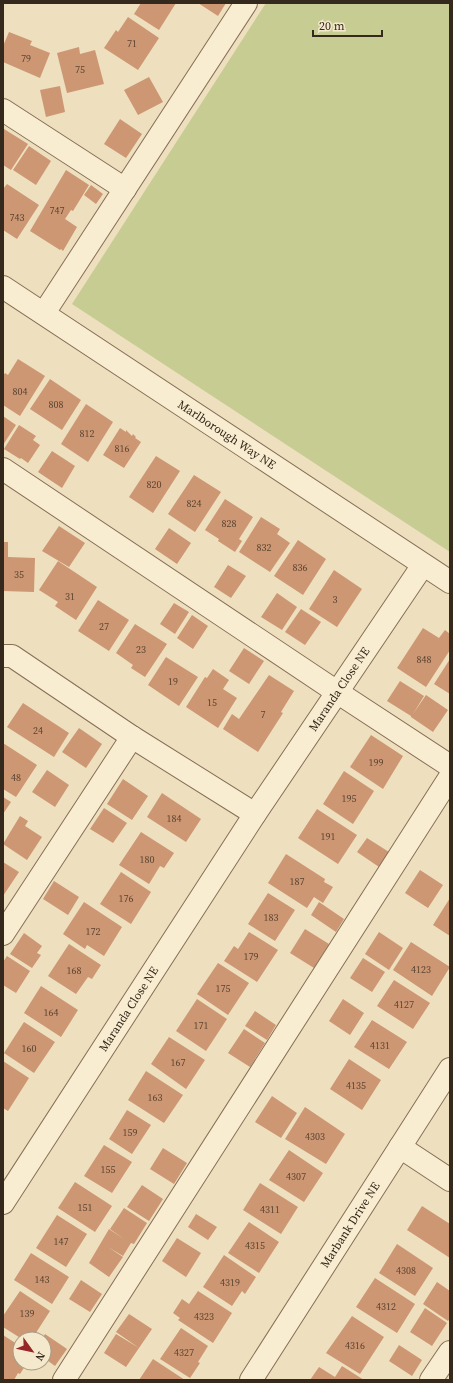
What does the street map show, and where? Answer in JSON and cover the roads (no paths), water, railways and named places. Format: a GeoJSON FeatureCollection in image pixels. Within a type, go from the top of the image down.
{"type":"FeatureCollection","features":[{"type":"Feature","properties":{"kind":"street"},"geometry":{"type":"LineString","coordinates":[[44,313],[246,3]]}},
{"type":"Feature","properties":{"kind":"street"},"geometry":{"type":"LineString","coordinates":[[3,110],[125,189]]}},
{"type":"Feature","properties":{"kind":"street","name":"Marlborough Way NE"},"geometry":{"type":"LineString","coordinates":[[3,287],[450,582]]}},
{"type":"Feature","properties":{"kind":"street"},"geometry":{"type":"LineString","coordinates":[[3,468],[450,766]]}},
{"type":"Feature","properties":{"kind":"street","name":"Maranda Close NE"},"geometry":{"type":"LineString","coordinates":[[3,1203],[255,814],[423,565]]}},
{"type":"Feature","properties":{"kind":"street"},"geometry":{"type":"LineString","coordinates":[[3,656],[12,656],[132,737],[255,814]]}},
{"type":"Feature","properties":{"kind":"street"},"geometry":{"type":"LineString","coordinates":[[3,934],[132,737]]}},
{"type":"Feature","properties":{"kind":"street"},"geometry":{"type":"LineString","coordinates":[[64,1380],[450,777]]}},
{"type":"Feature","properties":{"kind":"street","name":"Marbank Drive NE"},"geometry":{"type":"LineString","coordinates":[[251,1380],[450,1069]]}},
{"type":"Feature","properties":{"kind":"street"},"geometry":{"type":"LineString","coordinates":[[400,1147],[450,1180]]}},
{"type":"Feature","properties":{"kind":"street"},"geometry":{"type":"LineString","coordinates":[[431,1380],[450,1352]]}}]}
